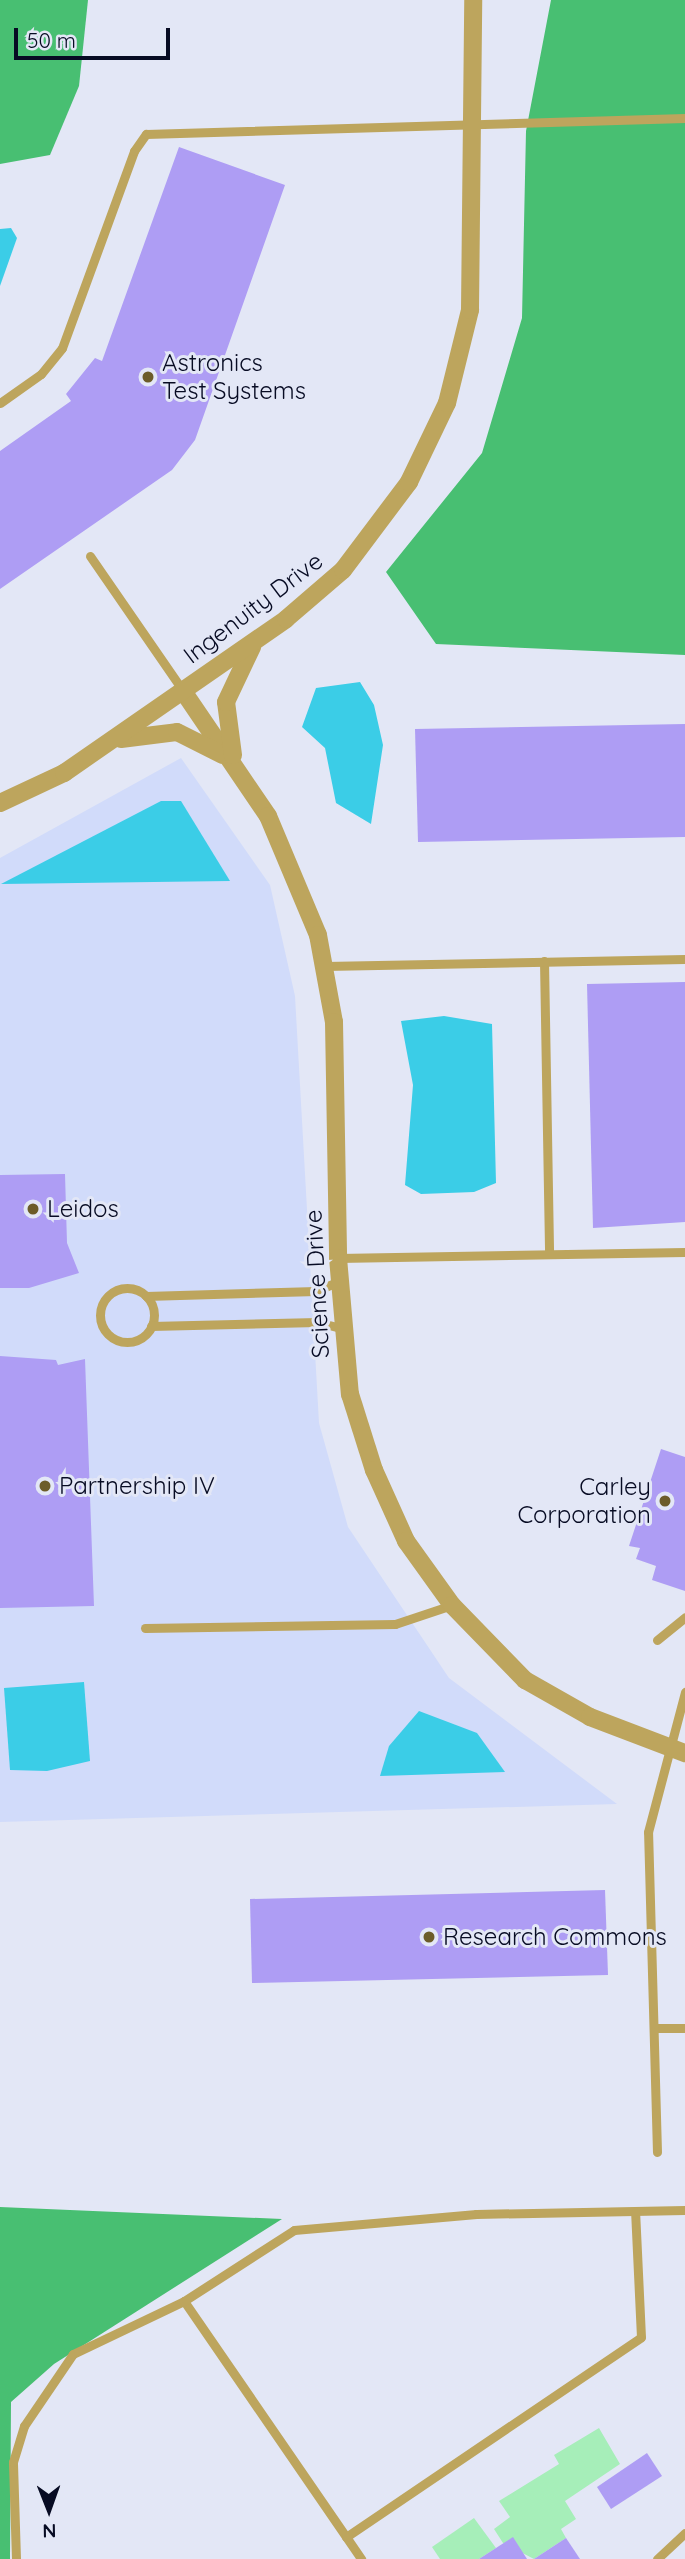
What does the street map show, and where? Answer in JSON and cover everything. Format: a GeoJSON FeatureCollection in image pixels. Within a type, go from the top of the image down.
{"type":"FeatureCollection","features":[{"type":"Feature","properties":{"kind":"street","name":"Ingenuity Drive"},"geometry":{"type":"LineString","coordinates":[[0,803],[64,773],[256,641],[343,570],[378,529],[439,423],[470,310],[475,230],[470,125],[473,0]]}},
{"type":"Feature","properties":{"kind":"street"},"geometry":{"type":"LineString","coordinates":[[235,763],[226,702],[256,641]]}},
{"type":"Feature","properties":{"kind":"street","name":"Science Drive"},"geometry":{"type":"LineString","coordinates":[[183,691],[235,763],[290,859],[325,966],[334,1022],[338,1258],[341,1328],[349,1394],[374,1470],[406,1541],[452,1605],[525,1680],[590,1717],[666,1749],[685,1753]]}},
{"type":"Feature","properties":{"kind":"street"},"geometry":{"type":"LineString","coordinates":[[113,740],[177,732],[200,739],[235,763]]}},
{"type":"Feature","properties":{"kind":"lane"},"geometry":{"type":"LineString","coordinates":[[0,403],[41,374],[62,348],[134,151],[146,134],[685,118]]}},
{"type":"Feature","properties":{"kind":"lane"},"geometry":{"type":"LineString","coordinates":[[90,556],[183,691]]}},
{"type":"Feature","properties":{"kind":"lane"},"geometry":{"type":"LineString","coordinates":[[325,966],[685,960]]}},
{"type":"Feature","properties":{"kind":"lane"},"geometry":{"type":"LineString","coordinates":[[544,961],[550,1254]]}},
{"type":"Feature","properties":{"kind":"lane"},"geometry":{"type":"LineString","coordinates":[[338,1258],[685,1252]]}},
{"type":"Feature","properties":{"kind":"lane"},"geometry":{"type":"LineString","coordinates":[[339,1281],[316,1291],[277,1294],[146,1296],[132,1289],[115,1290],[103,1304],[101,1321],[110,1336],[128,1342],[151,1326],[317,1322],[341,1328]]}},
{"type":"Feature","properties":{"kind":"lane"},"geometry":{"type":"LineString","coordinates":[[146,1296],[153,1311],[151,1326]]}},
{"type":"Feature","properties":{"kind":"lane"},"geometry":{"type":"LineString","coordinates":[[145,1628],[395,1624],[452,1605]]}},
{"type":"Feature","properties":{"kind":"lane"},"geometry":{"type":"LineString","coordinates":[[657,1640],[685,1617]]}},
{"type":"Feature","properties":{"kind":"lane"},"geometry":{"type":"LineString","coordinates":[[657,2152],[648,1832],[666,1749],[685,1692]]}},
{"type":"Feature","properties":{"kind":"lane"},"geometry":{"type":"LineString","coordinates":[[655,2028],[685,2028]]}},
{"type":"Feature","properties":{"kind":"lane"},"geometry":{"type":"LineString","coordinates":[[16,2559],[13,2462],[24,2426],[73,2354],[184,2301],[294,2230],[476,2214],[685,2210]]}},
{"type":"Feature","properties":{"kind":"lane"},"geometry":{"type":"LineString","coordinates":[[346,2538],[641,2337],[635,2211]]}},
{"type":"Feature","properties":{"kind":"lane"},"geometry":{"type":"LineString","coordinates":[[184,2301],[361,2559]]}},
{"type":"Feature","properties":{"kind":"lane"},"geometry":{"type":"LineString","coordinates":[[657,2559],[685,2533]]}},
{"type":"Feature","properties":{"kind":"shaded area"},"geometry":{"type":"Polygon","coordinates":[[[181,758],[270,885],[295,996],[319,1423],[348,1527],[449,1678],[617,1804],[0,1822],[0,858],[181,758]]]}},
{"type":"Feature","properties":{"kind":"green space"},"geometry":{"type":"Polygon","coordinates":[[[0,0],[88,0],[79,86],[50,155],[0,164],[0,0]]]}},
{"type":"Feature","properties":{"kind":"green space"},"geometry":{"type":"Polygon","coordinates":[[[551,0],[685,0],[685,655],[436,644],[386,572],[482,453],[522,318],[526,131],[551,0]]]}},
{"type":"Feature","properties":{"kind":"green space"},"geometry":{"type":"Polygon","coordinates":[[[0,2207],[282,2219],[54,2364],[11,2402],[10,2559],[0,2559],[0,2207]]]}},
{"type":"Feature","properties":{"kind":"green space"},"geometry":{"type":"Polygon","coordinates":[[[599,2428],[620,2464],[565,2501],[576,2519],[561,2529],[566,2538],[534,2559],[503,2543],[494,2529],[510,2517],[499,2501],[559,2464],[554,2455],[599,2428]]]}},
{"type":"Feature","properties":{"kind":"green space"},"geometry":{"type":"Polygon","coordinates":[[[474,2518],[496,2548],[479,2559],[440,2559],[432,2547],[474,2518]]]}},
{"type":"Feature","properties":{"kind":"water"},"geometry":{"type":"Polygon","coordinates":[[[11,228],[17,238],[0,286],[0,229],[11,228]]]}},
{"type":"Feature","properties":{"kind":"water"},"geometry":{"type":"Polygon","coordinates":[[[360,682],[374,705],[383,745],[371,824],[336,803],[325,748],[302,727],[316,688],[360,682]]]}},
{"type":"Feature","properties":{"kind":"water"},"geometry":{"type":"Polygon","coordinates":[[[161,801],[181,801],[230,881],[1,884],[161,801]]]}},
{"type":"Feature","properties":{"kind":"water"},"geometry":{"type":"Polygon","coordinates":[[[444,1016],[492,1024],[496,1183],[474,1192],[421,1194],[405,1185],[413,1085],[401,1021],[444,1016]]]}},
{"type":"Feature","properties":{"kind":"water"},"geometry":{"type":"Polygon","coordinates":[[[84,1682],[90,1761],[47,1771],[10,1770],[4,1688],[84,1682]]]}},
{"type":"Feature","properties":{"kind":"water"},"geometry":{"type":"Polygon","coordinates":[[[419,1711],[477,1733],[505,1772],[380,1776],[389,1746],[419,1711]]]}},
{"type":"Feature","properties":{"kind":"building","name":"Astronics Test Systems"},"geometry":{"type":"Polygon","coordinates":[[[179,147],[285,185],[195,440],[172,470],[0,589],[0,451],[71,401],[66,394],[95,358],[102,361],[179,147]]]}},
{"type":"Feature","properties":{"kind":"building"},"geometry":{"type":"Polygon","coordinates":[[[685,724],[685,837],[418,842],[415,729],[685,724]]]}},
{"type":"Feature","properties":{"kind":"building"},"geometry":{"type":"Polygon","coordinates":[[[685,982],[685,1222],[593,1228],[587,984],[685,982]]]}},
{"type":"Feature","properties":{"kind":"building","name":"Leidos"},"geometry":{"type":"Polygon","coordinates":[[[65,1174],[67,1243],[79,1273],[29,1288],[0,1288],[0,1175],[65,1174]]]}},
{"type":"Feature","properties":{"kind":"building","name":"Partnership IV"},"geometry":{"type":"Polygon","coordinates":[[[0,1356],[56,1360],[58,1365],[85,1359],[94,1606],[0,1608],[0,1356]]]}},
{"type":"Feature","properties":{"kind":"building","name":"Carley Corporation"},"geometry":{"type":"Polygon","coordinates":[[[661,1449],[685,1457],[685,1591],[652,1580],[656,1566],[636,1559],[640,1548],[629,1546],[661,1449]]]}},
{"type":"Feature","properties":{"kind":"building","name":"Research Commons"},"geometry":{"type":"Polygon","coordinates":[[[605,1890],[608,1975],[252,1983],[250,1899],[605,1890]]]}},
{"type":"Feature","properties":{"kind":"building"},"geometry":{"type":"Polygon","coordinates":[[[647,2453],[662,2476],[611,2509],[597,2487],[647,2453]]]}},
{"type":"Feature","properties":{"kind":"building"},"geometry":{"type":"Polygon","coordinates":[[[513,2537],[527,2559],[479,2559],[513,2537]]]}},
{"type":"Feature","properties":{"kind":"building"},"geometry":{"type":"Polygon","coordinates":[[[566,2538],[580,2559],[534,2559],[566,2538]]]}},
{"type":"Feature","properties":{"kind":"place","name":"Astronics Test Systems"},"geometry":{"type":"Point","coordinates":[148,377]}},
{"type":"Feature","properties":{"kind":"place","name":"Leidos"},"geometry":{"type":"Point","coordinates":[33,1209]}},
{"type":"Feature","properties":{"kind":"place","name":"Partnership IV"},"geometry":{"type":"Point","coordinates":[45,1486]}},
{"type":"Feature","properties":{"kind":"place","name":"Carley Corporation"},"geometry":{"type":"Point","coordinates":[665,1501]}},
{"type":"Feature","properties":{"kind":"place","name":"Research Commons"},"geometry":{"type":"Point","coordinates":[429,1937]}}]}
